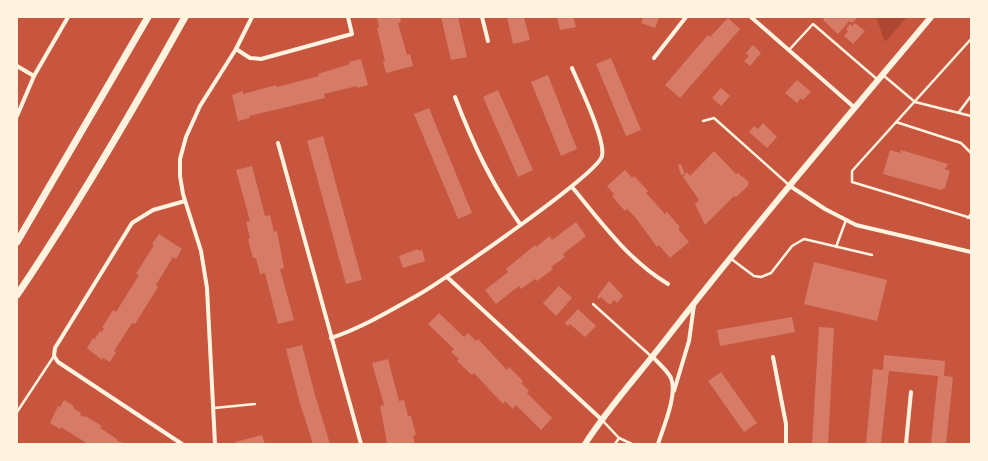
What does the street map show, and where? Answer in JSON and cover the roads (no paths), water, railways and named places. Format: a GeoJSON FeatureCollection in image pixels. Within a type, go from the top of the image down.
{"type":"FeatureCollection","features":[{"type":"Feature","properties":{"kind":"main road"},"geometry":{"type":"LineString","coordinates":[[17,242],[148,17]]}},
{"type":"Feature","properties":{"kind":"main road"},"geometry":{"type":"LineString","coordinates":[[17,295],[63,225],[129,118],[185,17]]}},
{"type":"Feature","properties":{"kind":"street"},"geometry":{"type":"LineString","coordinates":[[17,116],[34,76],[68,17]]}},
{"type":"Feature","properties":{"kind":"street"},"geometry":{"type":"LineString","coordinates":[[216,444],[206,282],[201,251],[185,201],[180,176],[182,149],[200,106],[236,49],[252,17]]}},
{"type":"Feature","properties":{"kind":"street"},"geometry":{"type":"LineString","coordinates":[[236,49],[250,58],[262,58],[352,34],[348,17]]}},
{"type":"Feature","properties":{"kind":"street"},"geometry":{"type":"LineString","coordinates":[[482,17],[488,42]]}},
{"type":"Feature","properties":{"kind":"street"},"geometry":{"type":"LineString","coordinates":[[654,58],[686,17]]}},
{"type":"Feature","properties":{"kind":"street"},"geometry":{"type":"LineString","coordinates":[[751,17],[855,108]]}},
{"type":"Feature","properties":{"kind":"street"},"geometry":{"type":"LineString","coordinates":[[585,444],[601,418],[653,357],[730,258],[932,17]]}},
{"type":"Feature","properties":{"kind":"street"},"geometry":{"type":"LineString","coordinates":[[17,66],[34,76]]}},
{"type":"Feature","properties":{"kind":"street"},"geometry":{"type":"LineString","coordinates":[[331,338],[346,333],[384,314],[447,277],[572,187],[598,165],[602,155],[600,137],[572,68]]}},
{"type":"Feature","properties":{"kind":"street"},"geometry":{"type":"LineString","coordinates":[[454,98],[484,166],[505,203],[520,224]]}},
{"type":"Feature","properties":{"kind":"street"},"geometry":{"type":"LineString","coordinates":[[278,143],[361,444]]}},
{"type":"Feature","properties":{"kind":"street"},"geometry":{"type":"LineString","coordinates":[[790,186],[825,209],[856,225],[971,252]]}},
{"type":"Feature","properties":{"kind":"street"},"geometry":{"type":"LineString","coordinates":[[572,187],[629,255],[655,276],[668,284]]}},
{"type":"Feature","properties":{"kind":"street"},"geometry":{"type":"LineString","coordinates":[[182,444],[58,362],[54,356],[55,348],[132,223],[153,210],[185,201]]}},
{"type":"Feature","properties":{"kind":"street"},"geometry":{"type":"LineString","coordinates":[[447,277],[601,418]]}},
{"type":"Feature","properties":{"kind":"street"},"geometry":{"type":"LineString","coordinates":[[658,444],[689,342],[694,304]]}},
{"type":"Feature","properties":{"kind":"street"},"geometry":{"type":"LineString","coordinates":[[653,357],[667,371],[672,380],[673,396]]}},
{"type":"Feature","properties":{"kind":"street"},"geometry":{"type":"LineString","coordinates":[[773,357],[786,424],[786,444]]}},
{"type":"Feature","properties":{"kind":"street"},"geometry":{"type":"LineString","coordinates":[[906,444],[911,392]]}},
{"type":"Feature","properties":{"kind":"lane"},"geometry":{"type":"LineString","coordinates":[[788,50],[814,24],[878,80]]}},
{"type":"Feature","properties":{"kind":"lane"},"geometry":{"type":"LineString","coordinates":[[971,39],[852,171],[852,182],[970,218],[971,214]]}},
{"type":"Feature","properties":{"kind":"lane"},"geometry":{"type":"LineString","coordinates":[[883,74],[915,102],[971,116]]}},
{"type":"Feature","properties":{"kind":"lane"},"geometry":{"type":"LineString","coordinates":[[958,112],[971,96]]}},
{"type":"Feature","properties":{"kind":"lane"},"geometry":{"type":"LineString","coordinates":[[703,121],[714,118],[790,186]]}},
{"type":"Feature","properties":{"kind":"lane"},"geometry":{"type":"LineString","coordinates":[[896,122],[961,143],[971,153]]}},
{"type":"Feature","properties":{"kind":"lane"},"geometry":{"type":"LineString","coordinates":[[836,246],[846,220]]}},
{"type":"Feature","properties":{"kind":"lane"},"geometry":{"type":"LineString","coordinates":[[730,258],[754,276],[761,277],[771,273],[792,246],[804,239],[872,254]]}},
{"type":"Feature","properties":{"kind":"lane"},"geometry":{"type":"LineString","coordinates":[[593,304],[653,357]]}},
{"type":"Feature","properties":{"kind":"lane"},"geometry":{"type":"LineString","coordinates":[[17,412],[54,356]]}},
{"type":"Feature","properties":{"kind":"lane"},"geometry":{"type":"LineString","coordinates":[[214,408],[255,404]]}},
{"type":"Feature","properties":{"kind":"lane"},"geometry":{"type":"LineString","coordinates":[[601,418],[619,438],[632,444]]}},
{"type":"Feature","properties":{"kind":"lane"},"geometry":{"type":"LineString","coordinates":[[615,444],[619,438]]}}]}
